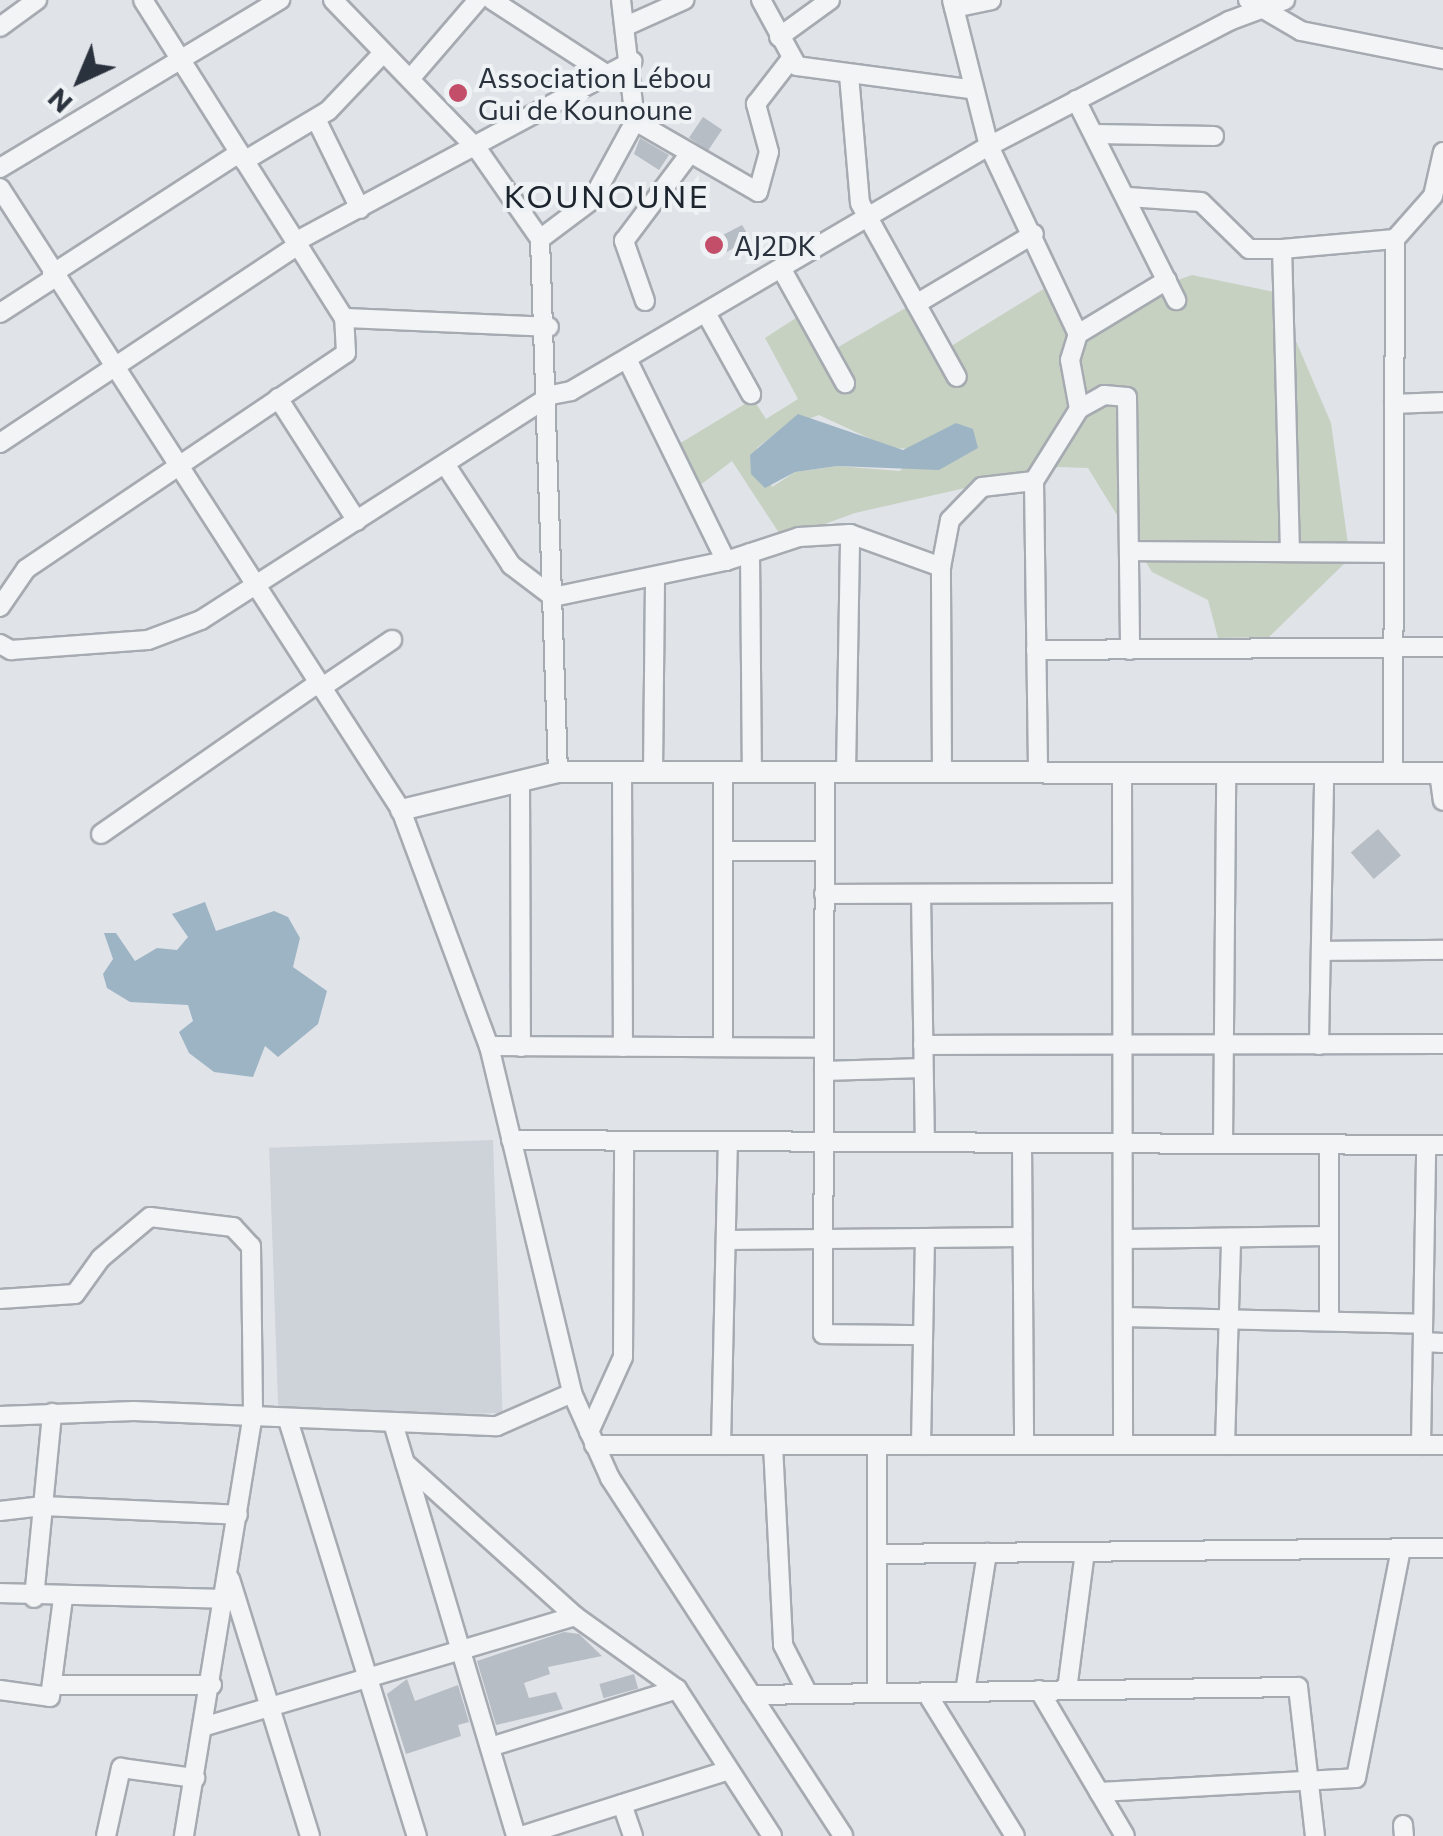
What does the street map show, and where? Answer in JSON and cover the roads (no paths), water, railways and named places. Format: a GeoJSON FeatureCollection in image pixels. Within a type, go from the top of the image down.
{"type":"FeatureCollection","features":[{"type":"Feature","properties":{"kind":"street"},"geometry":{"type":"LineString","coordinates":[[0,27],[37,0]]}},
{"type":"Feature","properties":{"kind":"street"},"geometry":{"type":"LineString","coordinates":[[0,608],[26,570],[177,464],[346,354],[344,318],[143,0]]}},
{"type":"Feature","properties":{"kind":"street"},"geometry":{"type":"LineString","coordinates":[[0,168],[280,0]]}},
{"type":"Feature","properties":{"kind":"street"},"geometry":{"type":"LineString","coordinates":[[333,0],[478,150],[540,239],[549,326],[558,772]]}},
{"type":"Feature","properties":{"kind":"street"},"geometry":{"type":"LineString","coordinates":[[410,78],[478,0]]}},
{"type":"Feature","properties":{"kind":"street"},"geometry":{"type":"LineString","coordinates":[[492,0],[606,74]]}},
{"type":"Feature","properties":{"kind":"street"},"geometry":{"type":"LineString","coordinates":[[540,239],[592,200],[635,121],[633,61],[621,0]]}},
{"type":"Feature","properties":{"kind":"street"},"geometry":{"type":"LineString","coordinates":[[626,26],[684,0]]}},
{"type":"Feature","properties":{"kind":"street"},"geometry":{"type":"LineString","coordinates":[[760,0],[790,60]]}},
{"type":"Feature","properties":{"kind":"street"},"geometry":{"type":"LineString","coordinates":[[779,37],[830,0]]}},
{"type":"Feature","properties":{"kind":"street"},"geometry":{"type":"LineString","coordinates":[[992,0],[953,4],[970,89],[989,146],[1034,234],[1078,334],[1070,360],[1078,409]]}},
{"type":"Feature","properties":{"kind":"street"},"geometry":{"type":"LineString","coordinates":[[0,644],[11,650],[148,640],[256,587],[550,396],[627,359],[989,146],[1253,5],[1285,0]]}},
{"type":"Feature","properties":{"kind":"street"},"geometry":{"type":"LineString","coordinates":[[1253,5],[1301,32],[1443,59]]}},
{"type":"Feature","properties":{"kind":"street"},"geometry":{"type":"LineString","coordinates":[[0,313],[242,157],[316,119],[383,53]]}},
{"type":"Feature","properties":{"kind":"street"},"geometry":{"type":"LineString","coordinates":[[790,60],[849,75],[970,89]]}},
{"type":"Feature","properties":{"kind":"street"},"geometry":{"type":"LineString","coordinates":[[635,121],[758,192],[768,152],[756,104],[790,60]]}},
{"type":"Feature","properties":{"kind":"street"},"geometry":{"type":"LineString","coordinates":[[0,442],[296,244],[478,150],[633,61]]}},
{"type":"Feature","properties":{"kind":"street"},"geometry":{"type":"LineString","coordinates":[[849,75],[849,130],[868,217],[957,377]]}},
{"type":"Feature","properties":{"kind":"street"},"geometry":{"type":"LineString","coordinates":[[1076,100],[1128,197],[1176,300]]}},
{"type":"Feature","properties":{"kind":"street"},"geometry":{"type":"LineString","coordinates":[[316,119],[360,209]]}},
{"type":"Feature","properties":{"kind":"street"},"geometry":{"type":"LineString","coordinates":[[1094,134],[1214,136]]}},
{"type":"Feature","properties":{"kind":"street"},"geometry":{"type":"LineString","coordinates":[[1392,773],[1395,239],[1432,196],[1443,152]]}},
{"type":"Feature","properties":{"kind":"street"},"geometry":{"type":"LineString","coordinates":[[645,300],[624,241],[690,153]]}},
{"type":"Feature","properties":{"kind":"street"},"geometry":{"type":"LineString","coordinates":[[0,188],[53,276],[401,810],[489,1046],[572,1393],[592,1438],[839,1835]]}},
{"type":"Feature","properties":{"kind":"street"},"geometry":{"type":"LineString","coordinates":[[1128,197],[1201,202],[1249,249],[1395,239]]}},
{"type":"Feature","properties":{"kind":"street"},"geometry":{"type":"LineString","coordinates":[[916,304],[1034,234]]}},
{"type":"Feature","properties":{"kind":"street"},"geometry":{"type":"LineString","coordinates":[[1282,248],[1290,552]]}},
{"type":"Feature","properties":{"kind":"street"},"geometry":{"type":"LineString","coordinates":[[781,268],[845,383]]}},
{"type":"Feature","properties":{"kind":"street"},"geometry":{"type":"LineString","coordinates":[[1078,334],[1167,280]]}},
{"type":"Feature","properties":{"kind":"street"},"geometry":{"type":"LineString","coordinates":[[706,312],[750,394]]}},
{"type":"Feature","properties":{"kind":"street"},"geometry":{"type":"LineString","coordinates":[[344,318],[549,326]]}},
{"type":"Feature","properties":{"kind":"street"},"geometry":{"type":"LineString","coordinates":[[627,359],[726,562]]}},
{"type":"Feature","properties":{"kind":"street"},"geometry":{"type":"LineString","coordinates":[[1038,773],[1034,480],[1078,409],[1090,397],[1127,397],[1130,650]]}},
{"type":"Feature","properties":{"kind":"street"},"geometry":{"type":"LineString","coordinates":[[278,398],[357,520]]}},
{"type":"Feature","properties":{"kind":"street"},"geometry":{"type":"LineString","coordinates":[[1394,404],[1443,402]]}},
{"type":"Feature","properties":{"kind":"street"},"geometry":{"type":"LineString","coordinates":[[445,464],[511,566],[553,596],[726,562],[799,537],[850,534],[941,566]]}},
{"type":"Feature","properties":{"kind":"street"},"geometry":{"type":"LineString","coordinates":[[942,772],[941,566],[950,520],[970,496],[1000,482],[1034,480]]}},
{"type":"Feature","properties":{"kind":"street"},"geometry":{"type":"LineString","coordinates":[[850,534],[835,772],[824,851],[824,1334],[923,1335]]}},
{"type":"Feature","properties":{"kind":"street"},"geometry":{"type":"LineString","coordinates":[[1128,551],[1394,553]]}},
{"type":"Feature","properties":{"kind":"street"},"geometry":{"type":"LineString","coordinates":[[750,553],[752,772]]}},
{"type":"Feature","properties":{"kind":"street"},"geometry":{"type":"LineString","coordinates":[[653,772],[655,578]]}},
{"type":"Feature","properties":{"kind":"street"},"geometry":{"type":"LineString","coordinates":[[101,834],[392,640]]}},
{"type":"Feature","properties":{"kind":"street"},"geometry":{"type":"LineString","coordinates":[[1036,650],[1443,647]]}},
{"type":"Feature","properties":{"kind":"street"},"geometry":{"type":"LineString","coordinates":[[401,810],[558,772],[1441,774],[1443,801]]}},
{"type":"Feature","properties":{"kind":"street"},"geometry":{"type":"LineString","coordinates":[[622,772],[622,1047]]}},
{"type":"Feature","properties":{"kind":"street"},"geometry":{"type":"LineString","coordinates":[[723,773],[723,1048]]}},
{"type":"Feature","properties":{"kind":"street"},"geometry":{"type":"LineString","coordinates":[[1122,773],[1123,1445]]}},
{"type":"Feature","properties":{"kind":"street"},"geometry":{"type":"LineString","coordinates":[[1224,1144],[1226,773]]}},
{"type":"Feature","properties":{"kind":"street"},"geometry":{"type":"LineString","coordinates":[[1319,1044],[1324,773]]}},
{"type":"Feature","properties":{"kind":"street"},"geometry":{"type":"LineString","coordinates":[[520,781],[521,1047]]}},
{"type":"Feature","properties":{"kind":"street"},"geometry":{"type":"LineString","coordinates":[[723,851],[824,851]]}},
{"type":"Feature","properties":{"kind":"street"},"geometry":{"type":"LineString","coordinates":[[824,894],[1122,894]]}},
{"type":"Feature","properties":{"kind":"street"},"geometry":{"type":"LineString","coordinates":[[921,894],[924,1142]]}},
{"type":"Feature","properties":{"kind":"street"},"geometry":{"type":"LineString","coordinates":[[1321,951],[1443,950]]}},
{"type":"Feature","properties":{"kind":"street"},"geometry":{"type":"LineString","coordinates":[[923,1045],[1443,1044]]}},
{"type":"Feature","properties":{"kind":"street"},"geometry":{"type":"LineString","coordinates":[[489,1046],[824,1048]]}},
{"type":"Feature","properties":{"kind":"street"},"geometry":{"type":"LineString","coordinates":[[824,1071],[924,1068]]}},
{"type":"Feature","properties":{"kind":"street"},"geometry":{"type":"LineString","coordinates":[[512,1140],[1434,1145],[1421,1445]]}},
{"type":"Feature","properties":{"kind":"street"},"geometry":{"type":"LineString","coordinates":[[592,1438],[624,1358],[624,1141]]}},
{"type":"Feature","properties":{"kind":"street"},"geometry":{"type":"LineString","coordinates":[[721,1445],[728,1141]]}},
{"type":"Feature","properties":{"kind":"street"},"geometry":{"type":"LineString","coordinates":[[1022,1143],[1024,1445]]}},
{"type":"Feature","properties":{"kind":"street"},"geometry":{"type":"LineString","coordinates":[[1329,1144],[1329,1322]]}},
{"type":"Feature","properties":{"kind":"street"},"geometry":{"type":"LineString","coordinates":[[0,1299],[75,1294],[101,1258],[150,1217],[233,1227],[251,1246],[253,1414],[206,1726],[184,1836]]}},
{"type":"Feature","properties":{"kind":"street"},"geometry":{"type":"LineString","coordinates":[[726,1240],[1022,1236]]}},
{"type":"Feature","properties":{"kind":"street"},"geometry":{"type":"LineString","coordinates":[[1123,1239],[1329,1236]]}},
{"type":"Feature","properties":{"kind":"street"},"geometry":{"type":"LineString","coordinates":[[921,1445],[925,1238]]}},
{"type":"Feature","properties":{"kind":"street"},"geometry":{"type":"LineString","coordinates":[[1225,1445],[1231,1238]]}},
{"type":"Feature","properties":{"kind":"street"},"geometry":{"type":"LineString","coordinates":[[1123,1317],[1329,1322],[1423,1333],[1443,1343]]}},
{"type":"Feature","properties":{"kind":"street"},"geometry":{"type":"LineString","coordinates":[[0,1416],[253,1414],[288,1420],[497,1426],[572,1393]]}},
{"type":"Feature","properties":{"kind":"street"},"geometry":{"type":"LineString","coordinates":[[34,1598],[52,1413]]}},
{"type":"Feature","properties":{"kind":"street"},"geometry":{"type":"LineString","coordinates":[[288,1420],[417,1836]]}},
{"type":"Feature","properties":{"kind":"street"},"geometry":{"type":"LineString","coordinates":[[393,1423],[519,1836],[729,1770]]}},
{"type":"Feature","properties":{"kind":"street"},"geometry":{"type":"LineString","coordinates":[[592,1438],[721,1445],[1443,1445]]}},
{"type":"Feature","properties":{"kind":"street"},"geometry":{"type":"LineString","coordinates":[[773,1445],[783,1645],[808,1694]]}},
{"type":"Feature","properties":{"kind":"street"},"geometry":{"type":"LineString","coordinates":[[877,1693],[878,1445]]}},
{"type":"Feature","properties":{"kind":"street"},"geometry":{"type":"LineString","coordinates":[[405,1463],[576,1616],[677,1689],[772,1836]]}},
{"type":"Feature","properties":{"kind":"street"},"geometry":{"type":"LineString","coordinates":[[0,1511],[43,1506],[238,1515]]}},
{"type":"Feature","properties":{"kind":"street"},"geometry":{"type":"LineString","coordinates":[[877,1554],[1443,1548]]}},
{"type":"Feature","properties":{"kind":"street"},"geometry":{"type":"LineString","coordinates":[[1099,1792],[1356,1778],[1401,1549]]}},
{"type":"Feature","properties":{"kind":"street"},"geometry":{"type":"LineString","coordinates":[[1067,1690],[1085,1552]]}},
{"type":"Feature","properties":{"kind":"street"},"geometry":{"type":"LineString","coordinates":[[965,1692],[988,1553]]}},
{"type":"Feature","properties":{"kind":"street"},"geometry":{"type":"LineString","coordinates":[[228,1576],[310,1836]]}},
{"type":"Feature","properties":{"kind":"street"},"geometry":{"type":"LineString","coordinates":[[0,1593],[34,1598],[225,1599]]}},
{"type":"Feature","properties":{"kind":"street"},"geometry":{"type":"LineString","coordinates":[[0,1690],[50,1696],[63,1598]]}},
{"type":"Feature","properties":{"kind":"street"},"geometry":{"type":"LineString","coordinates":[[206,1726],[576,1616]]}},
{"type":"Feature","properties":{"kind":"street"},"geometry":{"type":"LineString","coordinates":[[52,1685],[212,1685]]}},
{"type":"Feature","properties":{"kind":"street"},"geometry":{"type":"LineString","coordinates":[[751,1695],[1298,1688],[1315,1836]]}},
{"type":"Feature","properties":{"kind":"street"},"geometry":{"type":"LineString","coordinates":[[490,1747],[677,1689]]}},
{"type":"Feature","properties":{"kind":"street"},"geometry":{"type":"LineString","coordinates":[[1039,1690],[1125,1836]]}},
{"type":"Feature","properties":{"kind":"street"},"geometry":{"type":"LineString","coordinates":[[926,1692],[1015,1836]]}},
{"type":"Feature","properties":{"kind":"street"},"geometry":{"type":"LineString","coordinates":[[106,1836],[122,1768],[196,1778]]}},
{"type":"Feature","properties":{"kind":"street"},"geometry":{"type":"LineString","coordinates":[[622,1804],[633,1836]]}},
{"type":"Feature","properties":{"kind":"water"},"geometry":{"type":"Polygon","coordinates":[[[798,414],[903,450],[956,423],[973,429],[978,448],[939,470],[837,466],[795,472],[765,488],[751,474],[750,455],[798,414]]]}},
{"type":"Feature","properties":{"kind":"water"},"geometry":{"type":"Polygon","coordinates":[[[205,902],[216,931],[274,911],[288,917],[300,938],[293,967],[327,991],[318,1024],[278,1057],[265,1046],[253,1077],[214,1072],[189,1053],[179,1032],[193,1021],[188,1005],[130,1002],[107,988],[103,974],[113,959],[104,933],[116,933],[135,961],[157,948],[177,950],[188,937],[172,914],[205,902]]]}},
{"type":"Feature","properties":{"kind":"place","name":"Association Lébou Gui de Kounoune"},"geometry":{"type":"Point","coordinates":[458,93]}},
{"type":"Feature","properties":{"kind":"place","name":"AJ2DK"},"geometry":{"type":"Point","coordinates":[714,245]}},
{"type":"Feature","properties":{"kind":"district","name":"KOUNOUNE"},"geometry":{"type":"Point","coordinates":[607,195]}}]}
